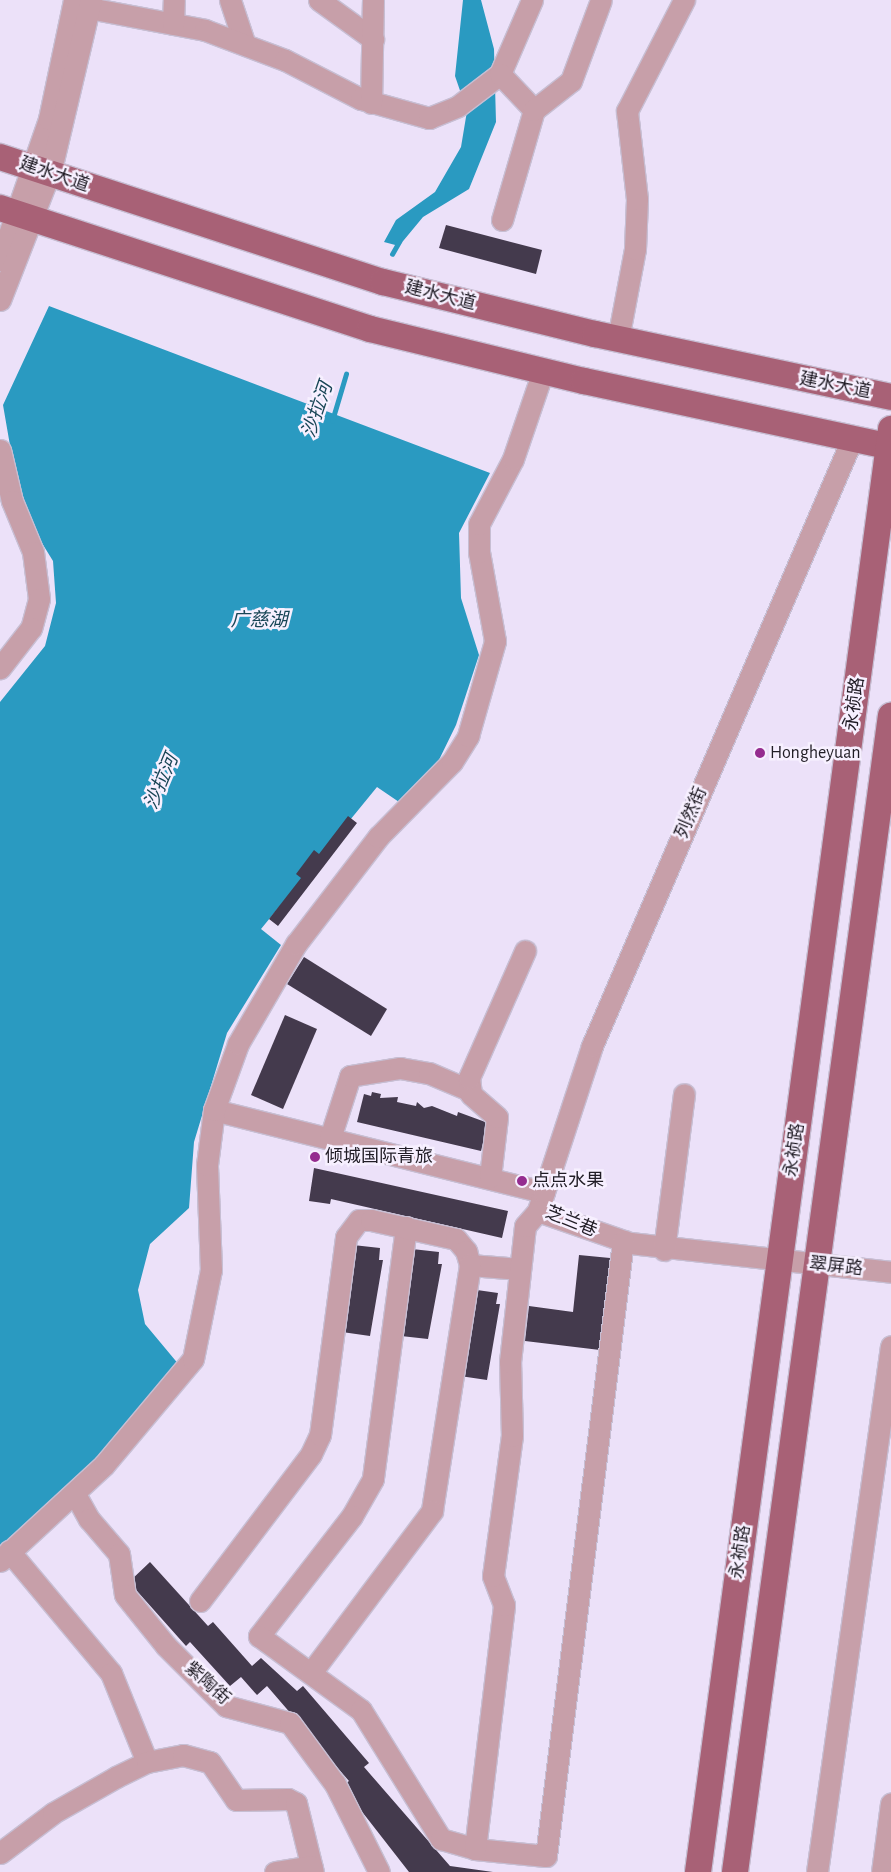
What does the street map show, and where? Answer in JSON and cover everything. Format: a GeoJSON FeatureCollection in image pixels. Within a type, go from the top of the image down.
{"type":"FeatureCollection","features":[{"type":"Feature","properties":{"kind":"main road","name":"建水大道"},"geometry":{"type":"LineString","coordinates":[[0,157],[374,279],[618,339],[891,397]]}},
{"type":"Feature","properties":{"kind":"main road"},"geometry":{"type":"LineString","coordinates":[[17,214],[370,329],[543,371],[852,439],[890,440]]}},
{"type":"Feature","properties":{"kind":"main road","name":"永祯路"},"geometry":{"type":"LineString","coordinates":[[698,1872],[890,440]]}},
{"type":"Feature","properties":{"kind":"main road"},"geometry":{"type":"LineString","coordinates":[[736,1872],[891,715]]}},
{"type":"Feature","properties":{"kind":"street"},"geometry":{"type":"LineString","coordinates":[[173,24],[174,0]]}},
{"type":"Feature","properties":{"kind":"street"},"geometry":{"type":"LineString","coordinates":[[230,0],[245,45]]}},
{"type":"Feature","properties":{"kind":"street"},"geometry":{"type":"LineString","coordinates":[[319,0],[373,39]]}},
{"type":"Feature","properties":{"kind":"street"},"geometry":{"type":"LineString","coordinates":[[371,102],[373,0]]}},
{"type":"Feature","properties":{"kind":"street"},"geometry":{"type":"LineString","coordinates":[[0,260],[17,214],[42,171],[85,3],[173,24],[245,45],[371,102],[421,118],[458,106],[500,74],[532,0]]}},
{"type":"Feature","properties":{"kind":"street"},"geometry":{"type":"LineString","coordinates":[[502,220],[534,110],[571,80],[601,0]]}},
{"type":"Feature","properties":{"kind":"street"},"geometry":{"type":"LineString","coordinates":[[618,339],[636,242],[637,199],[628,111],[684,0]]}},
{"type":"Feature","properties":{"kind":"street"},"geometry":{"type":"LineString","coordinates":[[500,74],[534,110]]}},
{"type":"Feature","properties":{"kind":"street"},"geometry":{"type":"LineString","coordinates":[[0,300],[17,214]]}},
{"type":"Feature","properties":{"kind":"street"},"geometry":{"type":"LineString","coordinates":[[147,1762],[111,1672],[5,1556],[75,1494],[184,1372],[200,1342],[211,1270],[207,1165],[214,1110],[238,1044],[296,944],[378,837],[452,762],[468,736],[495,641],[478,552],[479,524],[513,459],[543,371]]}},
{"type":"Feature","properties":{"kind":"street","name":"列然街"},"geometry":{"type":"LineString","coordinates":[[475,1849],[504,1605],[493,1576],[512,1436],[510,1362],[526,1226],[541,1201],[607,1010],[852,439]]}},
{"type":"Feature","properties":{"kind":"street"},"geometry":{"type":"LineString","coordinates":[[0,450],[12,501],[33,552],[39,599],[31,628],[0,668]]}},
{"type":"Feature","properties":{"kind":"street"},"geometry":{"type":"LineString","coordinates":[[469,1090],[469,1078],[525,950]]}},
{"type":"Feature","properties":{"kind":"street"},"geometry":{"type":"LineString","coordinates":[[330,1138],[350,1076],[400,1068],[429,1073],[469,1090],[497,1117],[490,1177]]}},
{"type":"Feature","properties":{"kind":"street"},"geometry":{"type":"LineString","coordinates":[[664,1250],[684,1094]]}},
{"type":"Feature","properties":{"kind":"street","name":"芝兰巷"},"geometry":{"type":"LineString","coordinates":[[214,1110],[490,1177],[623,1241],[664,1250],[780,1261]]}},
{"type":"Feature","properties":{"kind":"street"},"geometry":{"type":"LineString","coordinates":[[200,1601],[318,1440],[346,1237],[360,1220],[406,1227],[456,1239],[466,1251],[470,1265],[432,1511],[311,1673]]}},
{"type":"Feature","properties":{"kind":"street"},"geometry":{"type":"LineString","coordinates":[[406,1227],[373,1479],[352,1516],[259,1636],[311,1673],[366,1717],[441,1839],[475,1849],[546,1856],[623,1241]]}},
{"type":"Feature","properties":{"kind":"street","name":"翠屏路"},"geometry":{"type":"LineString","coordinates":[[780,1261],[891,1272]]}},
{"type":"Feature","properties":{"kind":"street"},"geometry":{"type":"LineString","coordinates":[[470,1265],[520,1269]]}},
{"type":"Feature","properties":{"kind":"street"},"geometry":{"type":"LineString","coordinates":[[817,1872],[891,1346]]}},
{"type":"Feature","properties":{"kind":"street","name":"紫陶街"},"geometry":{"type":"LineString","coordinates":[[75,1494],[89,1519],[119,1554],[125,1594],[160,1638],[226,1706],[290,1724],[334,1784],[379,1872]]}},
{"type":"Feature","properties":{"kind":"street"},"geometry":{"type":"LineString","coordinates":[[0,1853],[53,1813],[147,1762],[183,1755],[200,1757],[216,1767],[236,1800],[288,1799],[296,1804],[312,1869],[275,1872]]}},
{"type":"Feature","properties":{"kind":"street"},"geometry":{"type":"LineString","coordinates":[[882,1872],[891,1804]]}},
{"type":"Feature","properties":{"kind":"water"},"geometry":{"type":"Polygon","coordinates":[[[463,0],[481,0],[494,49],[496,122],[469,189],[423,217],[399,246],[384,242],[396,220],[435,192],[461,147],[467,111],[455,76],[463,0]]]}},
{"type":"Feature","properties":{"kind":"water","name":"广慈湖"},"geometry":{"type":"Polygon","coordinates":[[[49,306],[490,473],[459,533],[461,598],[479,655],[456,725],[436,766],[399,802],[377,787],[261,929],[281,945],[227,1033],[194,1142],[189,1208],[150,1244],[138,1290],[145,1324],[180,1366],[85,1473],[0,1550],[0,702],[45,646],[56,603],[53,561],[21,509],[3,405],[49,306]]]}},
{"type":"Feature","properties":{"kind":"building"},"geometry":{"type":"Polygon","coordinates":[[[446,225],[542,250],[536,274],[439,248],[446,225]]]}},
{"type":"Feature","properties":{"kind":"building"},"geometry":{"type":"Polygon","coordinates":[[[348,816],[357,823],[278,926],[269,919],[301,878],[296,874],[314,850],[319,854],[348,816]]]}},
{"type":"Feature","properties":{"kind":"building"},"geometry":{"type":"Polygon","coordinates":[[[304,957],[387,1009],[371,1036],[287,984],[304,957]]]}},
{"type":"Feature","properties":{"kind":"building"},"geometry":{"type":"Polygon","coordinates":[[[285,1015],[317,1029],[283,1109],[251,1095],[285,1015]]]}},
{"type":"Feature","properties":{"kind":"building"},"geometry":{"type":"Polygon","coordinates":[[[372,1092],[381,1094],[380,1098],[398,1097],[397,1102],[416,1106],[417,1102],[424,1108],[432,1106],[457,1116],[458,1112],[488,1123],[481,1151],[357,1122],[364,1094],[371,1096],[372,1092]]]}},
{"type":"Feature","properties":{"kind":"building"},"geometry":{"type":"Polygon","coordinates":[[[314,1168],[508,1211],[502,1238],[331,1199],[330,1204],[309,1201],[314,1168]]]}},
{"type":"Feature","properties":{"kind":"building"},"geometry":{"type":"Polygon","coordinates":[[[353,1245],[380,1248],[379,1260],[383,1260],[370,1336],[342,1332],[353,1245]]]}},
{"type":"Feature","properties":{"kind":"building"},"geometry":{"type":"Polygon","coordinates":[[[412,1249],[439,1252],[438,1264],[442,1264],[428,1339],[401,1336],[412,1249]]]}},
{"type":"Feature","properties":{"kind":"building"},"geometry":{"type":"Polygon","coordinates":[[[579,1255],[610,1258],[600,1350],[525,1341],[529,1306],[573,1312],[579,1255]]]}},
{"type":"Feature","properties":{"kind":"building"},"geometry":{"type":"Polygon","coordinates":[[[470,1289],[498,1293],[496,1304],[500,1304],[487,1380],[460,1376],[470,1289]]]}},
{"type":"Feature","properties":{"kind":"building"},"geometry":{"type":"Polygon","coordinates":[[[150,1562],[208,1626],[213,1622],[252,1666],[261,1658],[297,1691],[303,1686],[369,1763],[364,1767],[450,1866],[493,1872],[409,1872],[342,1786],[349,1781],[267,1686],[257,1695],[241,1677],[230,1686],[190,1642],[186,1646],[129,1582],[150,1562]]]}},
{"type":"Feature","properties":{"kind":"waterway","name":"沙拉河"},"geometry":{"type":"LineString","coordinates":[[392,254],[399,242]]}},
{"type":"Feature","properties":{"kind":"waterway","name":"沙拉河"},"geometry":{"type":"LineString","coordinates":[[332,421],[346,374]]}},
{"type":"Feature","properties":{"kind":"place","name":"Hongheyuan"},"geometry":{"type":"Point","coordinates":[760,753]}},
{"type":"Feature","properties":{"kind":"place","name":"倾城国际青旅"},"geometry":{"type":"Point","coordinates":[315,1157]}},
{"type":"Feature","properties":{"kind":"place","name":"点点水果"},"geometry":{"type":"Point","coordinates":[522,1181]}}]}
